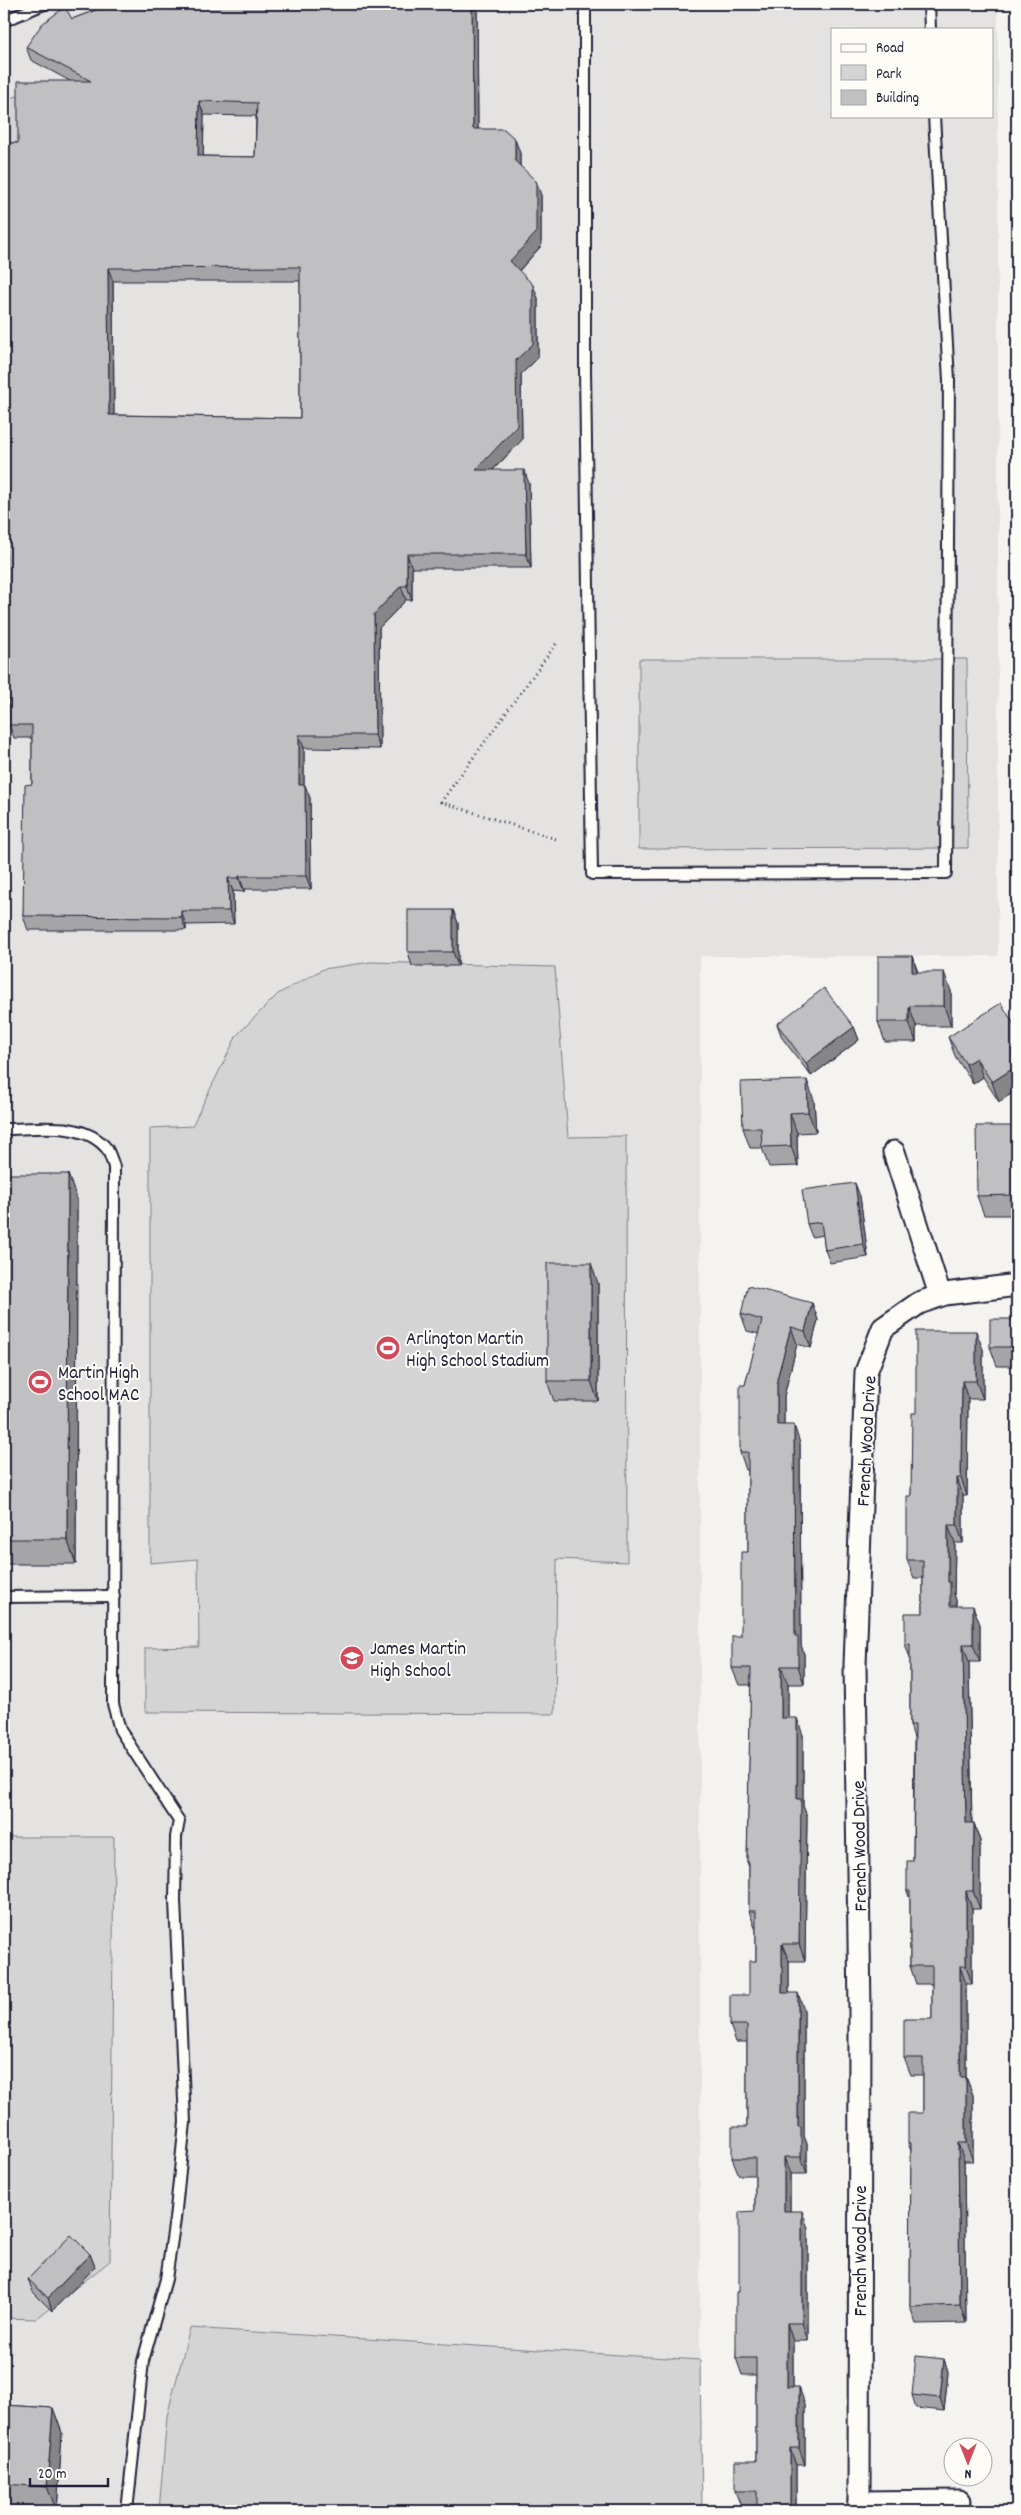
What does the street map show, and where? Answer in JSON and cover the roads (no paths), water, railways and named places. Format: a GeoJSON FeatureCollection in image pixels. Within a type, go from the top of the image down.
{"type":"FeatureCollection","features":[{"type":"Feature","properties":{"kind":"street"},"geometry":{"type":"LineString","coordinates":[[894,1152],[940,1295]]}},
{"type":"Feature","properties":{"kind":"street","name":"French Wood Drive"},"geometry":{"type":"LineString","coordinates":[[859,2506],[860,2010],[855,1665],[866,1372],[882,1328],[919,1303],[940,1295],[1017,1285]]}},
{"type":"Feature","properties":{"kind":"street"},"geometry":{"type":"LineString","coordinates":[[859,2506],[959,2501]]}},
{"type":"Feature","properties":{"kind":"lane"},"geometry":{"type":"LineString","coordinates":[[4,21],[44,4]]}},
{"type":"Feature","properties":{"kind":"lane"},"geometry":{"type":"LineString","coordinates":[[585,4],[585,398],[592,874],[946,873],[949,380],[934,118]]}},
{"type":"Feature","properties":{"kind":"lane"},"geometry":{"type":"LineString","coordinates":[[929,4],[930,28]]}},
{"type":"Feature","properties":{"kind":"lane"},"geometry":{"type":"LineString","coordinates":[[4,1129],[68,1129],[83,1132],[99,1141],[108,1150],[114,1167],[113,1704],[120,1730],[148,1776],[179,1821],[176,1837],[176,1901],[185,2122],[176,2219],[166,2279],[143,2360],[127,2511]]}},
{"type":"Feature","properties":{"kind":"lane"},"geometry":{"type":"LineString","coordinates":[[4,1597],[114,1596]]}},
{"type":"Feature","properties":{"kind":"place","name":"Arlington Martin High School Stadium"},"geometry":{"type":"Point","coordinates":[388,1348]}},
{"type":"Feature","properties":{"kind":"place","name":"Martin High School MAC"},"geometry":{"type":"Point","coordinates":[40,1382]}},
{"type":"Feature","properties":{"kind":"place","name":"James Martin High School"},"geometry":{"type":"Point","coordinates":[352,1658]}}]}
